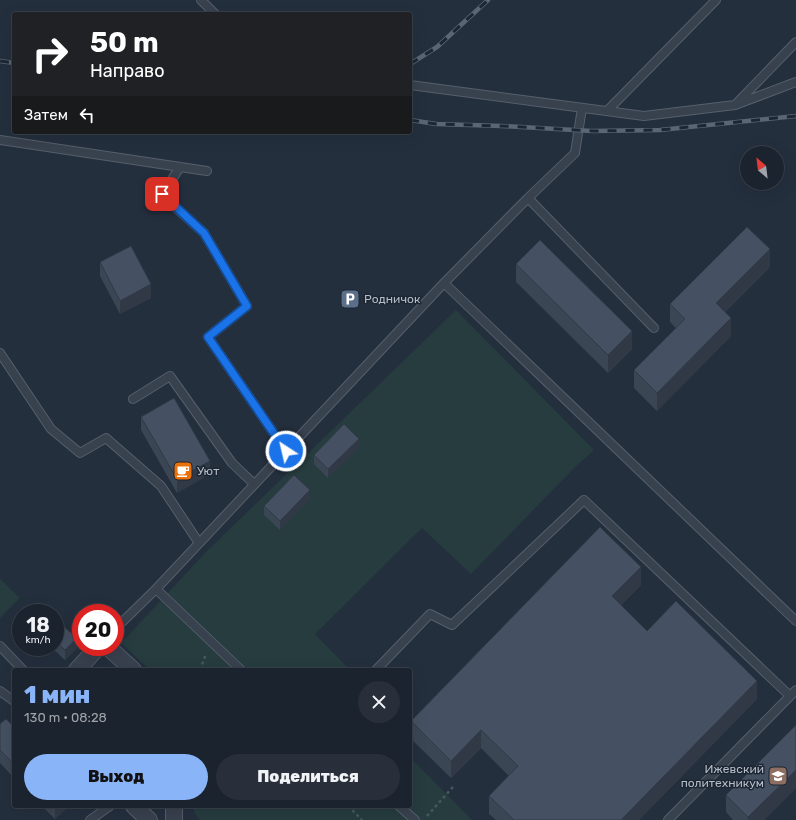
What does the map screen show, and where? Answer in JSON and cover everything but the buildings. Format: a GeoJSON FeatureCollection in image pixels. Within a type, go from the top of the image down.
{"type":"FeatureCollection","features":[{"type":"Feature","properties":{"kind":"street"},"geometry":{"type":"LineString","coordinates":[[79,668],[90,656]]}},
{"type":"Feature","properties":{"kind":"street"},"geometry":{"type":"LineString","coordinates":[[118,656],[131,668]]}},
{"type":"Feature","properties":{"kind":"street"},"geometry":{"type":"LineString","coordinates":[[136,808],[149,820]]}},
{"type":"Feature","properties":{"kind":"street"},"geometry":{"type":"LineString","coordinates":[[174,808],[174,820]]}},
{"type":"Feature","properties":{"kind":"lane"},"geometry":{"type":"LineString","coordinates":[[202,0],[214,12]]}},
{"type":"Feature","properties":{"kind":"lane"},"geometry":{"type":"LineString","coordinates":[[607,111],[716,0]]}},
{"type":"Feature","properties":{"kind":"lane"},"geometry":{"type":"LineString","coordinates":[[735,105],[796,42]]}},
{"type":"Feature","properties":{"kind":"lane"},"geometry":{"type":"LineString","coordinates":[[412,85],[644,116],[735,105],[796,82]]}},
{"type":"Feature","properties":{"kind":"lane"},"geometry":{"type":"LineString","coordinates":[[124,621],[156,589],[444,283],[575,153],[582,108]]}},
{"type":"Feature","properties":{"kind":"lane"},"geometry":{"type":"LineString","coordinates":[[0,140],[207,171]]}},
{"type":"Feature","properties":{"kind":"lane"},"geometry":{"type":"LineString","coordinates":[[180,167],[162,194],[204,233],[247,306],[208,337],[286,451]]}},
{"type":"Feature","properties":{"kind":"lane"},"geometry":{"type":"LineString","coordinates":[[528,198],[654,328]]}},
{"type":"Feature","properties":{"kind":"lane"},"geometry":{"type":"LineString","coordinates":[[444,283],[796,621]]}},
{"type":"Feature","properties":{"kind":"lane"},"geometry":{"type":"LineString","coordinates":[[0,353],[51,429],[80,453],[106,438],[161,486],[199,543]]}},
{"type":"Feature","properties":{"kind":"lane"},"geometry":{"type":"LineString","coordinates":[[133,399],[170,376],[232,463],[254,484]]}},
{"type":"Feature","properties":{"kind":"lane"},"geometry":{"type":"LineString","coordinates":[[378,668],[430,614],[452,625],[584,500],[793,693],[668,820]]}},
{"type":"Feature","properties":{"kind":"lane"},"geometry":{"type":"LineString","coordinates":[[156,589],[240,668]]}},
{"type":"Feature","properties":{"kind":"lane"},"geometry":{"type":"LineString","coordinates":[[0,646],[22,668]]}},
{"type":"Feature","properties":{"kind":"lane"},"geometry":{"type":"LineString","coordinates":[[0,691],[12,700]]}},
{"type":"Feature","properties":{"kind":"lane"},"geometry":{"type":"LineString","coordinates":[[90,820],[107,808]]}},
{"type":"Feature","properties":{"kind":"lane"},"geometry":{"type":"LineString","coordinates":[[402,808],[415,820]]}},
{"type":"Feature","properties":{"kind":"path"},"geometry":{"type":"LineString","coordinates":[[423,820],[453,787]]}},
{"type":"Feature","properties":{"kind":"path"},"geometry":{"type":"LineString","coordinates":[[350,808],[362,820]]}},
{"type":"Feature","properties":{"kind":"green space"},"geometry":{"type":"Polygon","coordinates":[[[456,310],[594,450],[576,466],[471,574],[422,528],[315,634],[348,668],[148,668],[124,646],[124,640],[207,551],[456,310]]]}},
{"type":"Feature","properties":{"kind":"green space"},"geometry":{"type":"Polygon","coordinates":[[[0,579],[20,598],[12,604],[12,606],[0,618],[0,579]]]}},
{"type":"Feature","properties":{"kind":"green space"},"geometry":{"type":"Polygon","coordinates":[[[412,759],[472,820],[200,820],[195,814],[194,808],[412,808],[412,759]]]}},
{"type":"Feature","properties":{"kind":"railway"},"geometry":{"type":"LineString","coordinates":[[412,63],[437,47],[488,0]]}},
{"type":"Feature","properties":{"kind":"railway"},"geometry":{"type":"LineString","coordinates":[[0,61],[12,63]]}},
{"type":"Feature","properties":{"kind":"railway"},"geometry":{"type":"LineString","coordinates":[[412,120],[436,124],[592,131],[660,130],[796,116]]}},
{"type":"Feature","properties":{"kind":"place","name":"Родничок"},"geometry":{"type":"Point","coordinates":[350,299]}},
{"type":"Feature","properties":{"kind":"place","name":"Уют"},"geometry":{"type":"Point","coordinates":[183,471]}},
{"type":"Feature","properties":{"kind":"place","name":"Ижевский политехникум"},"geometry":{"type":"Point","coordinates":[778,776]}},
{"type":"Feature","properties":{"kind":"route"},"geometry":{"type":"LineString","coordinates":[[162,194],[204,233],[247,306],[208,337],[286,451]]}}]}
